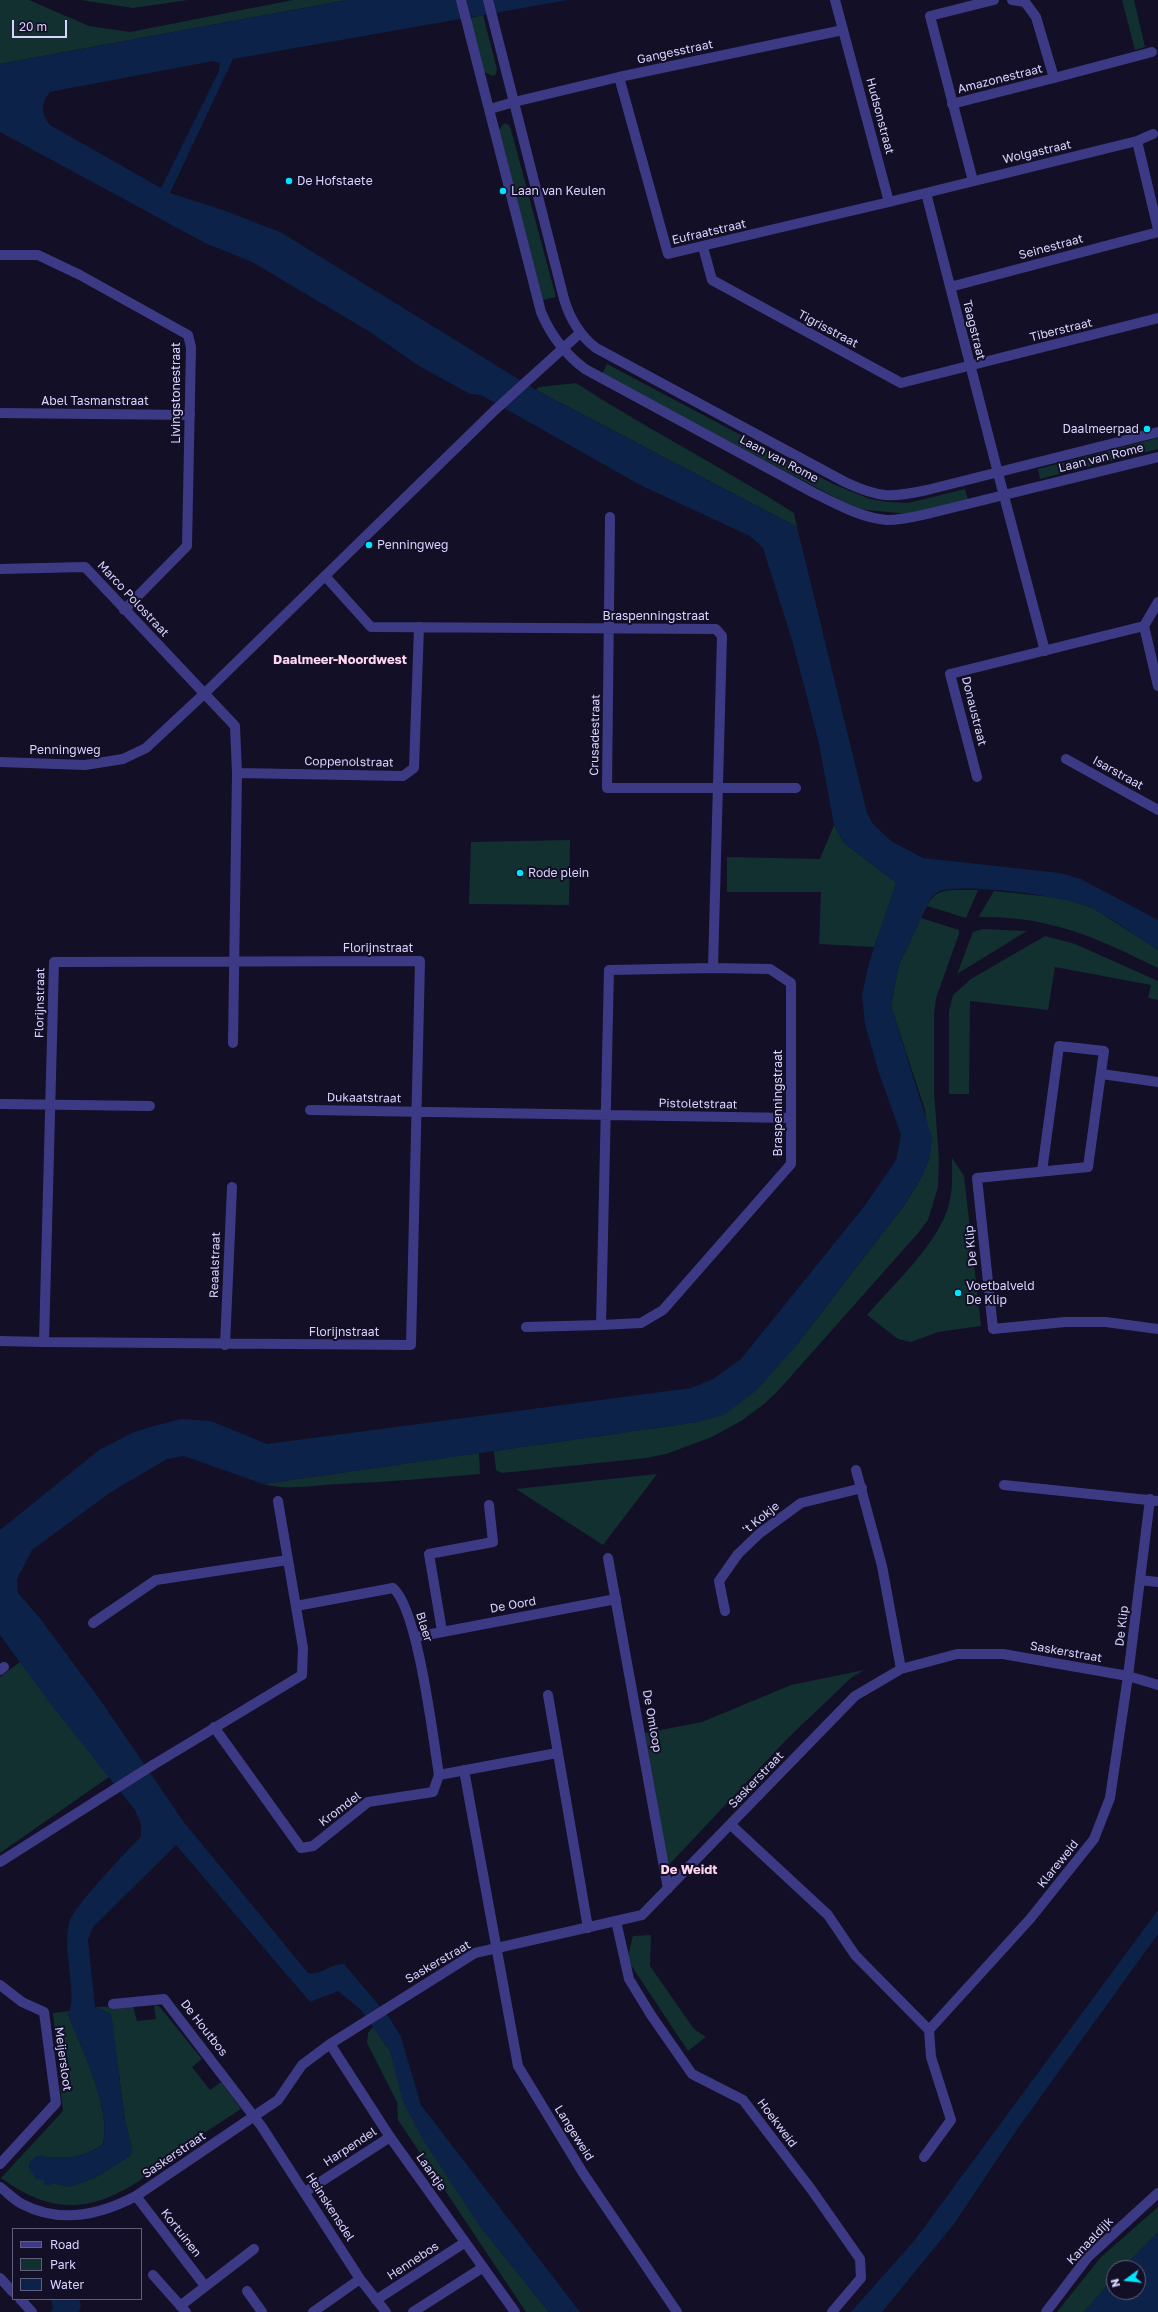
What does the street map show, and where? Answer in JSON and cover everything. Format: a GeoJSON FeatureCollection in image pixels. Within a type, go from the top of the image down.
{"type":"FeatureCollection","features":[{"type":"Feature","properties":{"kind":"street"},"geometry":{"type":"LineString","coordinates":[[461,0],[469,26],[541,312],[549,329],[562,348],[580,333],[569,315],[564,299],[488,0]]}},
{"type":"Feature","properties":{"kind":"street","name":"Hudsonstraat"},"geometry":{"type":"LineString","coordinates":[[835,0],[889,202]]}},
{"type":"Feature","properties":{"kind":"street","name":"Amazonestraat"},"geometry":{"type":"LineString","coordinates":[[973,181],[930,16],[994,0]]}},
{"type":"Feature","properties":{"kind":"street","name":"Amazonestraat"},"geometry":{"type":"LineString","coordinates":[[1012,0],[1026,2],[1036,17],[1054,78]]}},
{"type":"Feature","properties":{"kind":"street","name":"Gangesstraat"},"geometry":{"type":"LineString","coordinates":[[514,102],[619,77],[843,30]]}},
{"type":"Feature","properties":{"kind":"street","name":"Amazonestraat"},"geometry":{"type":"LineString","coordinates":[[952,104],[1152,52]]}},
{"type":"Feature","properties":{"kind":"street","name":"Eufraatstraat"},"geometry":{"type":"LineString","coordinates":[[619,77],[668,254],[889,202]]}},
{"type":"Feature","properties":{"kind":"street"},"geometry":{"type":"LineString","coordinates":[[490,109],[514,102]]}},
{"type":"Feature","properties":{"kind":"street","name":"Wolgastraat"},"geometry":{"type":"LineString","coordinates":[[926,193],[1137,141],[1153,134]]}},
{"type":"Feature","properties":{"kind":"street"},"geometry":{"type":"LineString","coordinates":[[1137,141],[1158,231]]}},
{"type":"Feature","properties":{"kind":"street"},"geometry":{"type":"LineString","coordinates":[[889,202],[926,193]]}},
{"type":"Feature","properties":{"kind":"street","name":"Taagstraat"},"geometry":{"type":"LineString","coordinates":[[926,193],[998,473]]}},
{"type":"Feature","properties":{"kind":"street","name":"Seinestraat"},"geometry":{"type":"LineString","coordinates":[[950,287],[1158,231]]}},
{"type":"Feature","properties":{"kind":"street","name":"Tigrisstraat"},"geometry":{"type":"LineString","coordinates":[[702,247],[712,280],[902,383],[970,366]]}},
{"type":"Feature","properties":{"kind":"street","name":"Livingstonestraat"},"geometry":{"type":"LineString","coordinates":[[0,255],[38,255],[80,275],[188,335],[191,347],[187,546],[124,610]]}},
{"type":"Feature","properties":{"kind":"street","name":"Tiberstraat"},"geometry":{"type":"LineString","coordinates":[[970,366],[1158,318]]}},
{"type":"Feature","properties":{"kind":"street","name":"Laan van Rome"},"geometry":{"type":"LineString","coordinates":[[580,333],[588,342],[604,353],[867,492],[881,495],[904,495],[998,473],[1158,432]]}},
{"type":"Feature","properties":{"kind":"street","name":"Laan van Rome"},"geometry":{"type":"LineString","coordinates":[[562,348],[593,374],[814,493],[866,516],[896,519],[1004,496],[1158,457]]}},
{"type":"Feature","properties":{"kind":"street","name":"Penningweg"},"geometry":{"type":"LineString","coordinates":[[0,762],[85,765],[123,759],[146,748],[326,576],[495,410],[562,348]]}},
{"type":"Feature","properties":{"kind":"street","name":"Abel Tasmanstraat"},"geometry":{"type":"LineString","coordinates":[[0,413],[190,414]]}},
{"type":"Feature","properties":{"kind":"street"},"geometry":{"type":"LineString","coordinates":[[998,473],[1045,651]]}},
{"type":"Feature","properties":{"kind":"street","name":"Crusadestraat"},"geometry":{"type":"LineString","coordinates":[[610,517],[610,629],[607,788],[796,788]]}},
{"type":"Feature","properties":{"kind":"street","name":"Marco Polostraat"},"geometry":{"type":"LineString","coordinates":[[0,569],[85,567],[124,610],[205,693]]}},
{"type":"Feature","properties":{"kind":"street","name":"Braspenningstraat"},"geometry":{"type":"LineString","coordinates":[[326,576],[371,627],[716,629],[722,636],[713,968]]}},
{"type":"Feature","properties":{"kind":"street"},"geometry":{"type":"LineString","coordinates":[[1158,602],[1144,626],[1158,686]]}},
{"type":"Feature","properties":{"kind":"street","name":"Donaustraat"},"geometry":{"type":"LineString","coordinates":[[977,777],[950,674],[1144,626]]}},
{"type":"Feature","properties":{"kind":"street","name":"Coppenolstraat"},"geometry":{"type":"LineString","coordinates":[[237,773],[403,776],[414,768],[419,627]]}},
{"type":"Feature","properties":{"kind":"street"},"geometry":{"type":"LineString","coordinates":[[205,693],[235,726],[237,773],[233,1043]]}},
{"type":"Feature","properties":{"kind":"street","name":"Isarstraat"},"geometry":{"type":"LineString","coordinates":[[1066,759],[1158,810]]}},
{"type":"Feature","properties":{"kind":"street","name":"Florijnstraat"},"geometry":{"type":"LineString","coordinates":[[0,1341],[44,1342],[225,1345],[411,1345],[420,961],[54,962],[44,1342]]}},
{"type":"Feature","properties":{"kind":"street","name":"Braspenningstraat"},"geometry":{"type":"LineString","coordinates":[[526,1327],[601,1326],[641,1323],[663,1310],[791,1164],[791,983],[770,969],[713,968],[609,970],[601,1326]]}},
{"type":"Feature","properties":{"kind":"street","name":"De Klip"},"geometry":{"type":"LineString","coordinates":[[1042,1171],[1059,1046],[1104,1051],[1088,1167],[977,1178],[992,1329],[1065,1322],[1106,1322],[1158,1329]]}},
{"type":"Feature","properties":{"kind":"street"},"geometry":{"type":"LineString","coordinates":[[1102,1074],[1158,1082]]}},
{"type":"Feature","properties":{"kind":"street"},"geometry":{"type":"LineString","coordinates":[[0,1104],[150,1106]]}},
{"type":"Feature","properties":{"kind":"street","name":"Dukaatstraat"},"geometry":{"type":"LineString","coordinates":[[310,1110],[417,1112]]}},
{"type":"Feature","properties":{"kind":"street"},"geometry":{"type":"LineString","coordinates":[[417,1112],[606,1115]]}},
{"type":"Feature","properties":{"kind":"street","name":"Pistoletstraat"},"geometry":{"type":"LineString","coordinates":[[606,1115],[791,1118]]}},
{"type":"Feature","properties":{"kind":"street","name":"Reaalstraat"},"geometry":{"type":"LineString","coordinates":[[225,1345],[232,1187]]}},
{"type":"Feature","properties":{"kind":"street"},"geometry":{"type":"LineString","coordinates":[[856,1470],[882,1566],[901,1669]]}},
{"type":"Feature","properties":{"kind":"street","name":"De Klip"},"geometry":{"type":"LineString","coordinates":[[1004,1485],[1154,1500],[1140,1580],[1128,1676]]}},
{"type":"Feature","properties":{"kind":"street","name":"'t Kokje"},"geometry":{"type":"LineString","coordinates":[[725,1611],[719,1581],[738,1554],[760,1533],[801,1503],[862,1488]]}},
{"type":"Feature","properties":{"kind":"street"},"geometry":{"type":"LineString","coordinates":[[0,1862],[214,1727],[302,1675],[304,1648],[278,1501]]}},
{"type":"Feature","properties":{"kind":"street","name":"Blaer"},"geometry":{"type":"LineString","coordinates":[[442,1631],[428,1554],[493,1542],[489,1505]]}},
{"type":"Feature","properties":{"kind":"street","name":"De Omloop"},"geometry":{"type":"LineString","coordinates":[[608,1558],[668,1889]]}},
{"type":"Feature","properties":{"kind":"street"},"geometry":{"type":"LineString","coordinates":[[93,1623],[156,1580],[288,1560]]}},
{"type":"Feature","properties":{"kind":"street"},"geometry":{"type":"LineString","coordinates":[[1140,1580],[1158,1582]]}},
{"type":"Feature","properties":{"kind":"street","name":"Blaer"},"geometry":{"type":"LineString","coordinates":[[296,1606],[393,1588],[399,1593],[416,1637],[439,1775]]}},
{"type":"Feature","properties":{"kind":"street","name":"De Oord"},"geometry":{"type":"LineString","coordinates":[[416,1637],[616,1600]]}},
{"type":"Feature","properties":{"kind":"street","name":"Saskerstraat"},"geometry":{"type":"LineString","coordinates":[[0,2187],[21,2203],[34,2209],[65,2215],[87,2215],[104,2211],[136,2196],[278,2100],[302,2065],[330,2044],[356,2026],[474,1953],[642,1915],[855,1696],[901,1669],[957,1654],[1003,1654],[1128,1676],[1158,1685]]}},
{"type":"Feature","properties":{"kind":"street","name":"Klareweid"},"geometry":{"type":"LineString","coordinates":[[929,2030],[1030,1919],[1094,1839],[1110,1798],[1128,1676]]}},
{"type":"Feature","properties":{"kind":"street"},"geometry":{"type":"LineString","coordinates":[[548,1695],[588,1928]]}},
{"type":"Feature","properties":{"kind":"street","name":"Kromdel"},"geometry":{"type":"LineString","coordinates":[[214,1727],[300,1848],[313,1846],[368,1802],[433,1792],[439,1775]]}},
{"type":"Feature","properties":{"kind":"street"},"geometry":{"type":"LineString","coordinates":[[439,1775],[557,1753]]}},
{"type":"Feature","properties":{"kind":"street"},"geometry":{"type":"LineString","coordinates":[[464,1770],[498,1948]]}},
{"type":"Feature","properties":{"kind":"street"},"geometry":{"type":"LineString","coordinates":[[731,1825],[828,1915],[854,1955],[929,2030],[930,2056],[951,2120],[924,2157]]}},
{"type":"Feature","properties":{"kind":"street","name":"Hoekweid"},"geometry":{"type":"LineString","coordinates":[[616,1921],[629,1979],[692,2074],[743,2100],[811,2189],[860,2259],[861,2278],[832,2312]]}},
{"type":"Feature","properties":{"kind":"street","name":"Langeweid"},"geometry":{"type":"LineString","coordinates":[[498,1948],[518,2066],[583,2173],[676,2312]]}},
{"type":"Feature","properties":{"kind":"street","name":"Meijersloot"},"geometry":{"type":"LineString","coordinates":[[0,1985],[22,2002],[44,2012],[56,2103],[0,2164]]}},
{"type":"Feature","properties":{"kind":"street","name":"De Houtbos"},"geometry":{"type":"LineString","coordinates":[[113,2004],[164,1999],[232,2084],[253,2116]]}},
{"type":"Feature","properties":{"kind":"street","name":"Laantje"},"geometry":{"type":"LineString","coordinates":[[330,2044],[390,2137],[464,2243],[515,2312]]}},
{"type":"Feature","properties":{"kind":"street","name":"Heinskensdel"},"geometry":{"type":"LineString","coordinates":[[253,2116],[262,2127],[305,2192],[360,2279],[386,2312]]}},
{"type":"Feature","properties":{"kind":"street","name":"Harpendel"},"geometry":{"type":"LineString","coordinates":[[305,2192],[390,2137]]}},
{"type":"Feature","properties":{"kind":"street","name":"Kanaaldijk"},"geometry":{"type":"LineString","coordinates":[[1046,2312],[1088,2257],[1158,2193]]}},
{"type":"Feature","properties":{"kind":"street","name":"Kortuinen"},"geometry":{"type":"LineString","coordinates":[[136,2196],[205,2286]]}},
{"type":"Feature","properties":{"kind":"street","name":"Hennebos"},"geometry":{"type":"LineString","coordinates":[[376,2300],[464,2243]]}},
{"type":"Feature","properties":{"kind":"street"},"geometry":{"type":"LineString","coordinates":[[153,2275],[183,2309],[205,2286],[254,2250]]}},
{"type":"Feature","properties":{"kind":"street"},"geometry":{"type":"LineString","coordinates":[[413,2312],[482,2268]]}},
{"type":"Feature","properties":{"kind":"street"},"geometry":{"type":"LineString","coordinates":[[0,2278],[12,2291]]}},
{"type":"Feature","properties":{"kind":"street"},"geometry":{"type":"LineString","coordinates":[[313,2312],[360,2279]]}},
{"type":"Feature","properties":{"kind":"street"},"geometry":{"type":"LineString","coordinates":[[247,2291],[262,2312]]}},
{"type":"Feature","properties":{"kind":"street"},"geometry":{"type":"LineString","coordinates":[[21,2300],[32,2312]]}},
{"type":"Feature","properties":{"kind":"green space"},"geometry":{"type":"Polygon","coordinates":[[[0,0],[29,0],[89,26],[130,32],[293,0],[347,0],[0,64],[0,0]]]}},
{"type":"Feature","properties":{"kind":"green space"},"geometry":{"type":"Polygon","coordinates":[[[80,0],[188,0],[133,8],[80,0]]]}},
{"type":"Feature","properties":{"kind":"green space"},"geometry":{"type":"Polygon","coordinates":[[[1122,0],[1134,0],[1145,47],[1135,50],[1122,0]]]}},
{"type":"Feature","properties":{"kind":"green space"},"geometry":{"type":"Polygon","coordinates":[[[483,15],[497,69],[496,74],[493,76],[484,72],[470,18],[483,15]]]}},
{"type":"Feature","properties":{"kind":"green space"},"geometry":{"type":"Polygon","coordinates":[[[504,123],[509,125],[511,130],[556,297],[543,300],[499,130],[504,123]]]}},
{"type":"Feature","properties":{"kind":"green space"},"geometry":{"type":"Polygon","coordinates":[[[607,364],[833,484],[870,499],[908,503],[965,489],[968,500],[908,514],[857,509],[602,374],[607,364]]]}},
{"type":"Feature","properties":{"kind":"green space"},"geometry":{"type":"Polygon","coordinates":[[[576,383],[794,513],[797,527],[536,390],[539,387],[576,383]]]}},
{"type":"Feature","properties":{"kind":"green space"},"geometry":{"type":"Polygon","coordinates":[[[1158,438],[1158,449],[1040,479],[1038,469],[1158,438]]]}},
{"type":"Feature","properties":{"kind":"green space"},"geometry":{"type":"Polygon","coordinates":[[[834,825],[844,843],[897,883],[874,947],[819,944],[821,892],[727,892],[727,857],[820,859],[834,825]]]}},
{"type":"Feature","properties":{"kind":"green space","name":"Rode plein"},"geometry":{"type":"Polygon","coordinates":[[[570,840],[569,905],[469,904],[471,842],[570,840]]]}},
{"type":"Feature","properties":{"kind":"green space"},"geometry":{"type":"Polygon","coordinates":[[[978,890],[966,918],[927,906],[937,894],[943,891],[978,890]]]}},
{"type":"Feature","properties":{"kind":"green space"},"geometry":{"type":"Polygon","coordinates":[[[994,891],[1062,898],[1093,908],[1158,950],[1158,968],[1115,947],[1072,931],[1028,920],[980,917],[979,916],[994,891]]]}},
{"type":"Feature","properties":{"kind":"green space"},"geometry":{"type":"Polygon","coordinates":[[[921,918],[959,930],[959,934],[936,998],[934,1014],[934,1091],[939,1159],[938,1187],[928,1220],[919,1232],[777,1392],[741,1421],[712,1437],[666,1454],[646,1458],[502,1473],[496,1470],[494,1451],[698,1422],[795,1347],[905,1204],[921,1178],[930,1157],[925,1110],[891,1006],[899,965],[921,918]]]}},
{"type":"Feature","properties":{"kind":"green space"},"geometry":{"type":"Polygon","coordinates":[[[982,929],[1027,931],[957,974],[973,932],[982,929]]]}},
{"type":"Feature","properties":{"kind":"green space"},"geometry":{"type":"Polygon","coordinates":[[[1045,936],[1075,944],[1158,981],[1158,1000],[1148,998],[1151,985],[1055,967],[1048,1010],[970,1001],[969,1094],[949,1094],[949,1011],[953,995],[971,979],[1045,936]]]}},
{"type":"Feature","properties":{"kind":"green space"},"geometry":{"type":"Polygon","coordinates":[[[952,1158],[964,1176],[981,1326],[938,1332],[911,1342],[898,1339],[867,1315],[914,1263],[936,1233],[949,1204],[952,1181],[952,1158]]]}},
{"type":"Feature","properties":{"kind":"green space"},"geometry":{"type":"Polygon","coordinates":[[[479,1453],[480,1474],[301,1487],[282,1487],[263,1484],[479,1453]]]}},
{"type":"Feature","properties":{"kind":"green space"},"geometry":{"type":"Polygon","coordinates":[[[657,1474],[603,1545],[516,1489],[657,1474]]]}},
{"type":"Feature","properties":{"kind":"green space"},"geometry":{"type":"Polygon","coordinates":[[[20,1662],[109,1777],[0,1853],[0,1677],[20,1662]]]}},
{"type":"Feature","properties":{"kind":"green space"},"geometry":{"type":"Polygon","coordinates":[[[864,1670],[851,1678],[787,1739],[668,1866],[645,1733],[702,1722],[791,1685],[864,1670]]]}},
{"type":"Feature","properties":{"kind":"green space"},"geometry":{"type":"Polygon","coordinates":[[[651,1935],[650,1966],[694,2029],[706,2037],[688,2051],[627,1959],[633,1936],[651,1935]]]}},
{"type":"Feature","properties":{"kind":"green space"},"geometry":{"type":"Polygon","coordinates":[[[154,2005],[159,2006],[202,2059],[192,2067],[210,2090],[221,2082],[241,2109],[178,2150],[172,2158],[164,2164],[129,2187],[110,2197],[75,2205],[57,2204],[39,2199],[21,2191],[1,2178],[63,2111],[60,2085],[64,2084],[60,2035],[55,2034],[53,2013],[71,2011],[68,2014],[94,2078],[99,2096],[105,2130],[103,2144],[79,2156],[55,2158],[37,2156],[30,2162],[29,2168],[44,2180],[44,2184],[50,2185],[51,2183],[70,2187],[96,2177],[130,2156],[132,2148],[125,2121],[111,2014],[95,2007],[133,2006],[137,2021],[156,2019],[154,2005]]]}},
{"type":"Feature","properties":{"kind":"green space"},"geometry":{"type":"Polygon","coordinates":[[[373,2027],[390,2051],[397,2074],[479,2225],[549,2312],[526,2312],[398,2120],[397,2102],[367,2043],[368,2033],[373,2027]]]}},
{"type":"Feature","properties":{"kind":"green space"},"geometry":{"type":"Polygon","coordinates":[[[1158,2207],[1158,2232],[1131,2260],[1106,2260],[1106,2287],[1084,2312],[1057,2312],[1101,2257],[1158,2207]]]}},
{"type":"Feature","properties":{"kind":"water"},"geometry":{"type":"Polygon","coordinates":[[[347,0],[568,0],[233,59],[170,193],[226,211],[282,233],[536,390],[797,527],[867,813],[873,824],[891,841],[923,858],[1060,873],[1081,879],[1158,920],[1158,950],[1094,909],[1081,904],[1041,895],[972,889],[940,891],[931,898],[899,965],[891,1005],[932,1138],[930,1157],[921,1178],[905,1204],[795,1347],[757,1390],[724,1415],[698,1422],[263,1484],[184,1456],[167,1459],[111,1492],[32,1550],[17,1579],[18,1593],[39,1617],[101,1701],[183,1821],[308,1973],[317,1973],[335,1965],[344,1964],[389,2017],[401,2037],[421,2105],[580,2312],[549,2312],[479,2225],[423,2140],[403,2102],[390,2051],[361,2010],[338,1991],[310,2002],[176,1845],[93,1927],[88,1940],[95,2007],[111,2014],[112,2019],[125,2121],[132,2148],[130,2156],[96,2177],[70,2187],[51,2183],[50,2186],[44,2184],[44,2180],[36,2179],[29,2168],[30,2162],[37,2156],[64,2158],[79,2156],[103,2144],[105,2130],[99,2096],[94,2078],[68,2014],[71,2007],[71,1985],[67,1934],[69,1923],[80,1904],[141,1836],[141,1824],[135,1810],[52,1706],[0,1635],[0,1530],[99,1450],[132,1433],[181,1419],[211,1421],[267,1444],[691,1388],[713,1379],[741,1359],[866,1204],[896,1160],[901,1135],[878,1070],[865,1024],[862,995],[869,963],[896,883],[844,843],[834,825],[818,739],[792,640],[763,548],[750,536],[642,486],[481,395],[470,394],[419,366],[370,332],[252,262],[205,243],[0,132],[0,64],[347,0]],[[213,61],[50,92],[43,105],[43,112],[50,125],[161,188],[219,71],[220,63],[213,61]]]}},
{"type":"Feature","properties":{"kind":"water"},"geometry":{"type":"Polygon","coordinates":[[[1158,1910],[1158,1934],[1018,2128],[954,2224],[882,2312],[851,2312],[914,2241],[1158,1910]]]}},
{"type":"Feature","properties":{"kind":"water"},"geometry":{"type":"Polygon","coordinates":[[[1158,2232],[1158,2312],[1084,2312],[1106,2287],[1106,2300],[1146,2300],[1146,2260],[1131,2260],[1158,2232]]]}},
{"type":"Feature","properties":{"kind":"water"},"geometry":{"type":"Polygon","coordinates":[[[51,2300],[79,2300],[81,2306],[79,2312],[50,2312],[53,2309],[51,2300]]]}},
{"type":"Feature","properties":{"kind":"place","name":"De Hofstaete"},"geometry":{"type":"Point","coordinates":[289,181]}},
{"type":"Feature","properties":{"kind":"place","name":"Laan van Keulen"},"geometry":{"type":"Point","coordinates":[503,191]}},
{"type":"Feature","properties":{"kind":"place","name":"Daalmeerpad"},"geometry":{"type":"Point","coordinates":[1147,429]}},
{"type":"Feature","properties":{"kind":"place","name":"Penningweg"},"geometry":{"type":"Point","coordinates":[369,545]}},
{"type":"Feature","properties":{"kind":"place","name":"Rode plein"},"geometry":{"type":"Point","coordinates":[520,873]}},
{"type":"Feature","properties":{"kind":"place","name":"Voetbalveld De Klip"},"geometry":{"type":"Point","coordinates":[958,1293]}},
{"type":"Feature","properties":{"kind":"district","name":"Daalmeer-Noordwest"},"geometry":{"type":"Point","coordinates":[340,660]}},
{"type":"Feature","properties":{"kind":"district","name":"De Weidt"},"geometry":{"type":"Point","coordinates":[689,1870]}}]}
